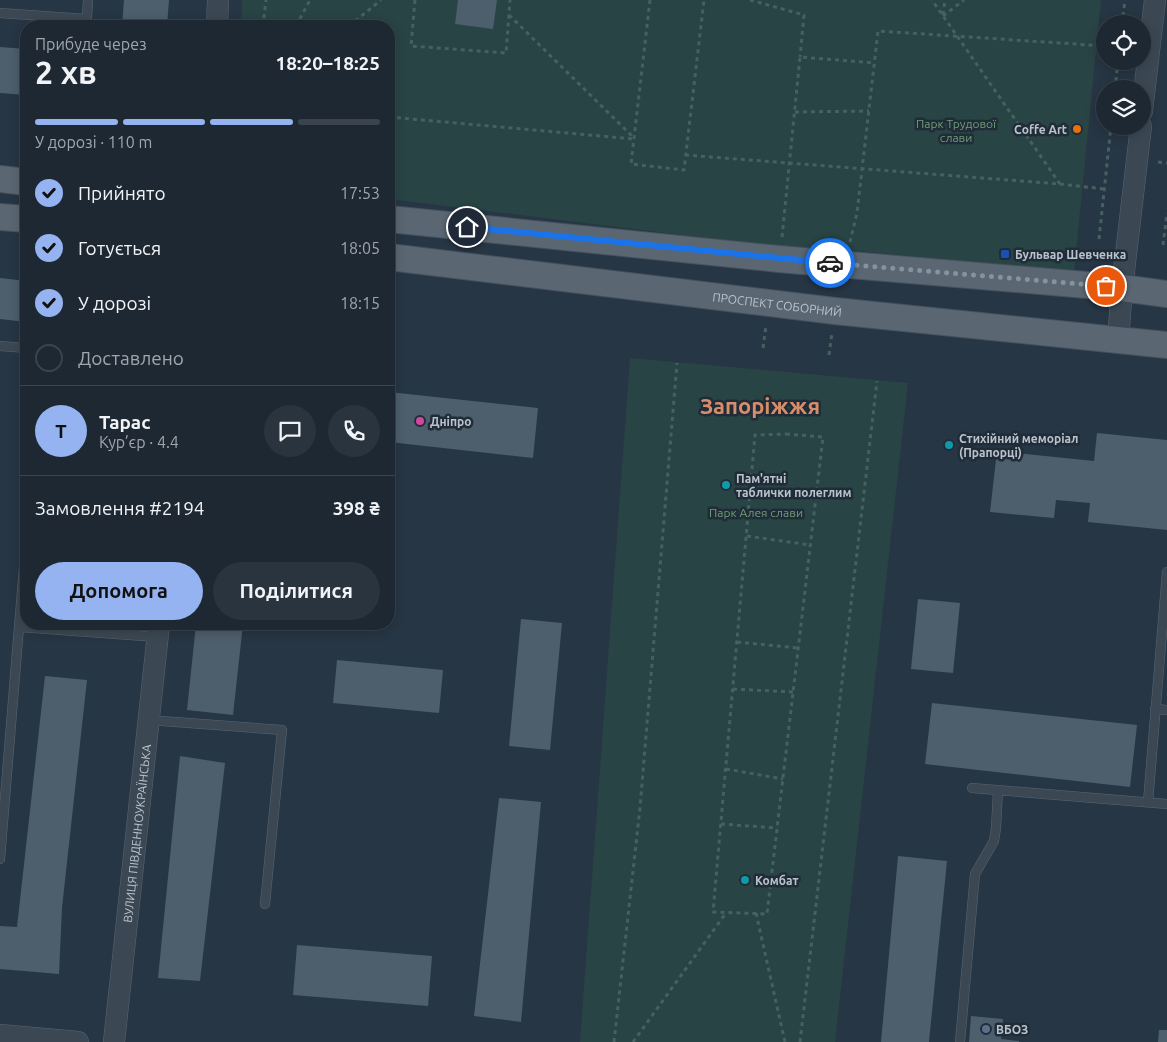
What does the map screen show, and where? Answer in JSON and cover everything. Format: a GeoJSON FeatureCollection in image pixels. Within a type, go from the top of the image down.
{"type":"FeatureCollection","features":[{"type":"Feature","properties":{"kind":"main road"},"geometry":{"type":"LineString","coordinates":[[0,179],[20,181]]}},
{"type":"Feature","properties":{"kind":"main road"},"geometry":{"type":"LineString","coordinates":[[0,217],[20,219]]}},
{"type":"Feature","properties":{"kind":"main road"},"geometry":{"type":"LineString","coordinates":[[395,220],[779,259],[1122,288],[1167,294]]}},
{"type":"Feature","properties":{"kind":"main road","name":"ПРОСПЕКТ СОБОРНИЙ"},"geometry":{"type":"LineString","coordinates":[[395,258],[834,311],[1167,345]]}},
{"type":"Feature","properties":{"kind":"street"},"geometry":{"type":"LineString","coordinates":[[217,20],[218,0]]}},
{"type":"Feature","properties":{"kind":"street"},"geometry":{"type":"LineString","coordinates":[[1146,80],[1155,0]]}},
{"type":"Feature","properties":{"kind":"street"},"geometry":{"type":"LineString","coordinates":[[1118,340],[1122,288],[1140,135]]}},
{"type":"Feature","properties":{"kind":"street","name":"ВУЛИЦЯ ПІВДЕННОУКРАЇНСЬКА"},"geometry":{"type":"LineString","coordinates":[[114,1042],[158,631]]}},
{"type":"Feature","properties":{"kind":"street"},"geometry":{"type":"LineString","coordinates":[[10,1038],[78,1042]]}},
{"type":"Feature","properties":{"kind":"lane"},"geometry":{"type":"LineString","coordinates":[[0,13],[87,19],[88,0]]}},
{"type":"Feature","properties":{"kind":"lane"},"geometry":{"type":"LineString","coordinates":[[0,346],[20,348]]}},
{"type":"Feature","properties":{"kind":"lane"},"geometry":{"type":"LineString","coordinates":[[1148,802],[1167,572]]}},
{"type":"Feature","properties":{"kind":"lane"},"geometry":{"type":"LineString","coordinates":[[0,858],[20,615]]}},
{"type":"Feature","properties":{"kind":"lane"},"geometry":{"type":"LineString","coordinates":[[123,630],[158,631]]}},
{"type":"Feature","properties":{"kind":"lane"},"geometry":{"type":"LineString","coordinates":[[1156,709],[1167,710]]}},
{"type":"Feature","properties":{"kind":"lane"},"geometry":{"type":"LineString","coordinates":[[148,720],[282,730],[266,904]]}},
{"type":"Feature","properties":{"kind":"lane"},"geometry":{"type":"LineString","coordinates":[[972,788],[1167,804]]}},
{"type":"Feature","properties":{"kind":"lane"},"geometry":{"type":"LineString","coordinates":[[960,1042],[975,874],[994,841],[998,790]]}},
{"type":"Feature","properties":{"kind":"path"},"geometry":{"type":"LineString","coordinates":[[263,20],[266,0]]}},
{"type":"Feature","properties":{"kind":"path"},"geometry":{"type":"LineString","coordinates":[[299,20],[310,0]]}},
{"type":"Feature","properties":{"kind":"path"},"geometry":{"type":"LineString","coordinates":[[356,20],[381,0]]}},
{"type":"Feature","properties":{"kind":"path"},"geometry":{"type":"LineString","coordinates":[[415,0],[412,46],[506,53],[510,0]]}},
{"type":"Feature","properties":{"kind":"path"},"geometry":{"type":"LineString","coordinates":[[650,0],[631,164],[684,170],[704,0]]}},
{"type":"Feature","properties":{"kind":"path"},"geometry":{"type":"LineString","coordinates":[[750,0],[804,15],[779,259]]}},
{"type":"Feature","properties":{"kind":"path"},"geometry":{"type":"LineString","coordinates":[[932,0],[1060,184]]}},
{"type":"Feature","properties":{"kind":"path"},"geometry":{"type":"LineString","coordinates":[[943,16],[945,0]]}},
{"type":"Feature","properties":{"kind":"path"},"geometry":{"type":"LineString","coordinates":[[943,16],[964,0]]}},
{"type":"Feature","properties":{"kind":"path"},"geometry":{"type":"LineString","coordinates":[[1123,15],[1124,0]]}},
{"type":"Feature","properties":{"kind":"path"},"geometry":{"type":"LineString","coordinates":[[509,15],[634,139]]}},
{"type":"Feature","properties":{"kind":"path"},"geometry":{"type":"LineString","coordinates":[[845,264],[857,213],[878,31],[1096,45]]}},
{"type":"Feature","properties":{"kind":"path"},"geometry":{"type":"LineString","coordinates":[[800,57],[874,63]]}},
{"type":"Feature","properties":{"kind":"path"},"geometry":{"type":"LineString","coordinates":[[795,112],[869,111]]}},
{"type":"Feature","properties":{"kind":"path"},"geometry":{"type":"LineString","coordinates":[[395,118],[634,139]]}},
{"type":"Feature","properties":{"kind":"path"},"geometry":{"type":"LineString","coordinates":[[1099,239],[1110,135]]}},
{"type":"Feature","properties":{"kind":"path"},"geometry":{"type":"LineString","coordinates":[[685,155],[1104,189]]}},
{"type":"Feature","properties":{"kind":"path"},"geometry":{"type":"LineString","coordinates":[[1163,244],[1167,213]]}},
{"type":"Feature","properties":{"kind":"path"},"geometry":{"type":"LineString","coordinates":[[763,348],[769,303]]}},
{"type":"Feature","properties":{"kind":"path"},"geometry":{"type":"LineString","coordinates":[[829,355],[834,311]]}},
{"type":"Feature","properties":{"kind":"path"},"geometry":{"type":"LineString","coordinates":[[614,1042],[640,808],[677,363]]}},
{"type":"Feature","properties":{"kind":"path"},"geometry":{"type":"LineString","coordinates":[[800,1042],[877,381]]}},
{"type":"Feature","properties":{"kind":"path"},"geometry":{"type":"LineString","coordinates":[[786,434],[823,437],[767,914],[713,912],[747,536],[755,435],[786,434]]}},
{"type":"Feature","properties":{"kind":"path"},"geometry":{"type":"LineString","coordinates":[[747,536],[810,545]]}},
{"type":"Feature","properties":{"kind":"path"},"geometry":{"type":"LineString","coordinates":[[737,642],[798,648]]}},
{"type":"Feature","properties":{"kind":"path"},"geometry":{"type":"LineString","coordinates":[[733,690],[793,692]]}},
{"type":"Feature","properties":{"kind":"path"},"geometry":{"type":"LineString","coordinates":[[726,769],[783,779]]}},
{"type":"Feature","properties":{"kind":"path"},"geometry":{"type":"LineString","coordinates":[[721,824],[777,828]]}},
{"type":"Feature","properties":{"kind":"path"},"geometry":{"type":"LineString","coordinates":[[633,1042],[726,912]]}},
{"type":"Feature","properties":{"kind":"path"},"geometry":{"type":"LineString","coordinates":[[756,914],[785,1042]]}},
{"type":"Feature","properties":{"kind":"green space","name":"Парк Трудової слави"},"geometry":{"type":"Polygon","coordinates":[[[242,0],[1101,0],[1100,15],[1096,15],[1096,50],[1074,272],[848,250],[781,247],[395,200],[395,20],[241,20],[242,0]]]}},
{"type":"Feature","properties":{"kind":"green space","name":"Парк Алея слави"},"geometry":{"type":"Polygon","coordinates":[[[630,358],[908,383],[835,1042],[580,1042],[630,358]]]}},
{"type":"Feature","properties":{"kind":"building"},"geometry":{"type":"Polygon","coordinates":[[[124,0],[169,0],[167,20],[122,20],[124,0]]]}},
{"type":"Feature","properties":{"kind":"building"},"geometry":{"type":"Polygon","coordinates":[[[458,0],[497,0],[493,29],[455,24],[458,0]]]}},
{"type":"Feature","properties":{"kind":"building"},"geometry":{"type":"Polygon","coordinates":[[[0,47],[20,49],[20,95],[0,93],[0,47]]]}},
{"type":"Feature","properties":{"kind":"building"},"geometry":{"type":"Polygon","coordinates":[[[0,278],[20,280],[20,321],[0,319],[0,278]]]}},
{"type":"Feature","properties":{"kind":"building"},"geometry":{"type":"Polygon","coordinates":[[[395,393],[538,408],[533,458],[395,443],[395,393]]]}},
{"type":"Feature","properties":{"kind":"building"},"geometry":{"type":"Polygon","coordinates":[[[1097,433],[1167,440],[1167,530],[1088,522],[1090,503],[1056,500],[1054,518],[990,512],[997,451],[1094,461],[1097,433]]]}},
{"type":"Feature","properties":{"kind":"building"},"geometry":{"type":"Polygon","coordinates":[[[918,599],[960,603],[953,673],[911,669],[918,599]]]}},
{"type":"Feature","properties":{"kind":"building"},"geometry":{"type":"Polygon","coordinates":[[[521,619],[562,623],[550,750],[509,746],[521,619]]]}},
{"type":"Feature","properties":{"kind":"building"},"geometry":{"type":"Polygon","coordinates":[[[195,630],[242,630],[233,715],[187,710],[195,630]]]}},
{"type":"Feature","properties":{"kind":"building"},"geometry":{"type":"Polygon","coordinates":[[[337,660],[443,670],[439,713],[333,703],[337,660]]]}},
{"type":"Feature","properties":{"kind":"building"},"geometry":{"type":"Polygon","coordinates":[[[45,676],[87,680],[62,908],[59,974],[0,969],[0,926],[17,927],[45,676]]]}},
{"type":"Feature","properties":{"kind":"building"},"geometry":{"type":"Polygon","coordinates":[[[932,703],[1137,725],[1130,787],[925,764],[932,703]]]}},
{"type":"Feature","properties":{"kind":"building"},"geometry":{"type":"Polygon","coordinates":[[[180,756],[225,763],[200,981],[158,978],[180,756]]]}},
{"type":"Feature","properties":{"kind":"building"},"geometry":{"type":"Polygon","coordinates":[[[499,798],[541,802],[521,1022],[474,1016],[499,798]]]}},
{"type":"Feature","properties":{"kind":"building"},"geometry":{"type":"Polygon","coordinates":[[[898,856],[947,861],[929,1042],[881,1042],[898,856]]]}},
{"type":"Feature","properties":{"kind":"building"},"geometry":{"type":"Polygon","coordinates":[[[297,945],[432,956],[428,1006],[293,995],[297,945]]]}},
{"type":"Feature","properties":{"kind":"building","name":"ВБОЗ"},"geometry":{"type":"Polygon","coordinates":[[[971,1016],[1003,1019],[1001,1039],[1019,1042],[969,1042],[971,1016]]]}},
{"type":"Feature","properties":{"kind":"building"},"geometry":{"type":"Polygon","coordinates":[[[1159,1030],[1167,1030],[1167,1042],[1158,1042],[1159,1030]]]}},
{"type":"Feature","properties":{"kind":"way so far"},"geometry":{"type":"LineString","coordinates":[[830,263],[1106,286]]}},
{"type":"Feature","properties":{"kind":"place","name":"Coffe Art"},"geometry":{"type":"Point","coordinates":[1077,129]}},
{"type":"Feature","properties":{"kind":"place","name":"Бульвар Шевченка"},"geometry":{"type":"Point","coordinates":[1005,254]}},
{"type":"Feature","properties":{"kind":"place","name":"Дніпро"},"geometry":{"type":"Point","coordinates":[420,421]}},
{"type":"Feature","properties":{"kind":"place","name":"Стихійний меморіал (Прапорці)"},"geometry":{"type":"Point","coordinates":[949,445]}},
{"type":"Feature","properties":{"kind":"place","name":"Пам'ятні таблички полеглим"},"geometry":{"type":"Point","coordinates":[726,485]}},
{"type":"Feature","properties":{"kind":"place","name":"Комбат"},"geometry":{"type":"Point","coordinates":[745,880]}},
{"type":"Feature","properties":{"kind":"place","name":"ВБОЗ"},"geometry":{"type":"Point","coordinates":[986,1029]}},
{"type":"Feature","properties":{"kind":"district","name":"Запоріжжя"},"geometry":{"type":"Point","coordinates":[760,405]}},
{"type":"Feature","properties":{"kind":"route"},"geometry":{"type":"LineString","coordinates":[[467,227],[830,263]]}}]}
